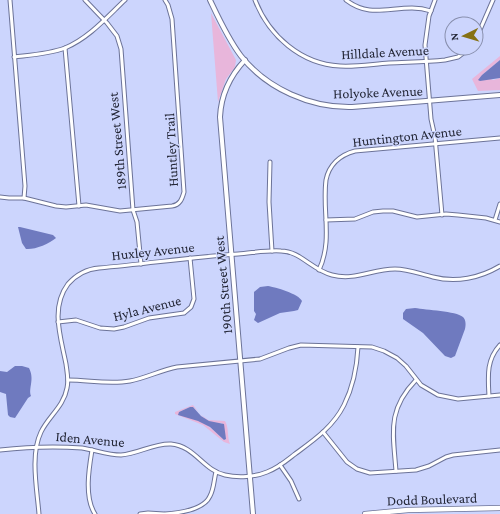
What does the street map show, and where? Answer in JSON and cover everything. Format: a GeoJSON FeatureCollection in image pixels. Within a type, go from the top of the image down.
{"type":"FeatureCollection","features":[{"type":"Feature","properties":{"kind":"main road","name":"Dodd Boulevard"},"geometry":{"type":"LineString","coordinates":[[365,514],[408,510],[500,508]]}},
{"type":"Feature","properties":{"kind":"street"},"geometry":{"type":"LineString","coordinates":[[10,0],[25,186],[24,198]]}},
{"type":"Feature","properties":{"kind":"street","name":"189th Street West"},"geometry":{"type":"LineString","coordinates":[[85,0],[117,36],[121,49],[133,210],[137,222],[141,264]]}},
{"type":"Feature","properties":{"kind":"street"},"geometry":{"type":"LineString","coordinates":[[14,57],[47,53],[65,48],[80,40],[125,0]]}},
{"type":"Feature","properties":{"kind":"street","name":"Huntley Trail"},"geometry":{"type":"LineString","coordinates":[[0,197],[24,198],[56,206],[95,206],[120,211],[175,205],[182,199],[184,192],[172,19],[165,0]]}},
{"type":"Feature","properties":{"kind":"street","name":"Holyoke Avenue"},"geometry":{"type":"LineString","coordinates":[[210,0],[228,35],[245,60],[262,76],[283,90],[308,100],[326,105],[352,107],[500,95]]}},
{"type":"Feature","properties":{"kind":"street","name":"Hilldale Avenue"},"geometry":{"type":"LineString","coordinates":[[255,0],[269,25],[282,41],[300,54],[315,61],[343,66],[426,62],[454,58],[458,56]]}},
{"type":"Feature","properties":{"kind":"street"},"geometry":{"type":"LineString","coordinates":[[346,0],[357,7],[371,11],[414,8],[431,11]]}},
{"type":"Feature","properties":{"kind":"street"},"geometry":{"type":"LineString","coordinates":[[435,0],[426,35],[426,62],[431,119],[436,144],[442,215]]}},
{"type":"Feature","properties":{"kind":"street"},"geometry":{"type":"LineString","coordinates":[[484,21],[493,0]]}},
{"type":"Feature","properties":{"kind":"street"},"geometry":{"type":"LineString","coordinates":[[65,48],[79,206]]}},
{"type":"Feature","properties":{"kind":"street","name":"190th Street West"},"geometry":{"type":"LineString","coordinates":[[245,60],[239,66],[228,84],[220,113],[253,514]]}},
{"type":"Feature","properties":{"kind":"street","name":"Huntington Avenue"},"geometry":{"type":"LineString","coordinates":[[319,270],[326,251],[326,180],[329,170],[339,158],[355,151],[500,138]]}},
{"type":"Feature","properties":{"kind":"street"},"geometry":{"type":"LineString","coordinates":[[270,162],[269,202],[272,251]]}},
{"type":"Feature","properties":{"kind":"street"},"geometry":{"type":"LineString","coordinates":[[495,220],[500,204]]}},
{"type":"Feature","properties":{"kind":"street"},"geometry":{"type":"LineString","coordinates":[[326,220],[356,219],[372,212],[393,211],[417,217],[442,215],[468,216],[500,222]]}},
{"type":"Feature","properties":{"kind":"street","name":"Huxley Avenue"},"geometry":{"type":"LineString","coordinates":[[39,514],[35,459],[36,447],[43,428],[56,412],[67,391],[68,380],[58,322],[58,308],[61,296],[67,285],[76,276],[87,270],[190,258],[272,251],[293,253],[319,270],[334,276],[349,277],[385,270],[400,269],[439,279],[457,280],[480,275],[500,266]]}},
{"type":"Feature","properties":{"kind":"street","name":"Hyla Avenue"},"geometry":{"type":"LineString","coordinates":[[58,322],[76,320],[100,328],[114,329],[149,318],[184,313],[190,309],[194,299],[190,258]]}},
{"type":"Feature","properties":{"kind":"street"},"geometry":{"type":"LineString","coordinates":[[68,380],[104,383],[124,382],[143,378],[171,368],[260,359],[301,345],[375,348],[392,355],[406,366],[416,380],[431,392],[446,398],[500,395]]}},
{"type":"Feature","properties":{"kind":"street"},"geometry":{"type":"LineString","coordinates":[[489,396],[489,364],[500,345]]}},
{"type":"Feature","properties":{"kind":"street","name":"Iden Avenue"},"geometry":{"type":"LineString","coordinates":[[0,450],[36,447],[92,450],[122,455],[140,452],[159,445],[176,445],[193,453],[216,472],[232,476],[267,472],[280,465],[323,432],[337,417],[348,397],[356,368],[358,347]]}},
{"type":"Feature","properties":{"kind":"street"},"geometry":{"type":"LineString","coordinates":[[396,471],[392,430],[394,417],[403,396],[416,380]]}},
{"type":"Feature","properties":{"kind":"street"},"geometry":{"type":"LineString","coordinates":[[323,432],[344,459],[357,469],[370,473],[421,469],[446,457],[457,454],[500,450]]}},
{"type":"Feature","properties":{"kind":"street"},"geometry":{"type":"LineString","coordinates":[[92,450],[88,476],[90,505],[95,514]]}},
{"type":"Feature","properties":{"kind":"street"},"geometry":{"type":"LineString","coordinates":[[280,465],[291,481],[299,499]]}},
{"type":"Feature","properties":{"kind":"street"},"geometry":{"type":"LineString","coordinates":[[140,514],[164,514],[192,509],[204,504],[211,495],[216,472]]}},
{"type":"Feature","properties":{"kind":"shaded area"},"geometry":{"type":"Polygon","coordinates":[[[211,13],[236,60],[235,67],[226,79],[218,102],[211,13]]]}},
{"type":"Feature","properties":{"kind":"shaded area"},"geometry":{"type":"Polygon","coordinates":[[[500,56],[500,60],[482,75],[493,80],[500,78],[500,90],[478,91],[472,79],[500,56]]]}},
{"type":"Feature","properties":{"kind":"shaded area"},"geometry":{"type":"Polygon","coordinates":[[[193,405],[199,412],[193,407],[190,407],[179,412],[204,424],[215,431],[224,440],[226,439],[222,423],[208,421],[201,415],[208,420],[225,421],[230,444],[224,442],[203,425],[175,414],[175,412],[193,405]]]}},
{"type":"Feature","properties":{"kind":"water"},"geometry":{"type":"Polygon","coordinates":[[[500,60],[500,78],[478,80],[482,75],[500,60]]]}},
{"type":"Feature","properties":{"kind":"water"},"geometry":{"type":"Polygon","coordinates":[[[18,227],[53,235],[56,238],[33,249],[26,249],[22,243],[18,227]]]}},
{"type":"Feature","properties":{"kind":"water"},"geometry":{"type":"Polygon","coordinates":[[[268,286],[286,291],[300,298],[302,301],[298,310],[280,313],[258,323],[254,320],[256,314],[254,311],[254,292],[260,287],[268,286]]]}},
{"type":"Feature","properties":{"kind":"water"},"geometry":{"type":"Polygon","coordinates":[[[415,308],[454,313],[463,317],[466,324],[455,356],[451,358],[445,356],[423,333],[403,319],[403,313],[406,309],[415,308]]]}},
{"type":"Feature","properties":{"kind":"water"},"geometry":{"type":"Polygon","coordinates":[[[15,366],[29,368],[31,372],[31,396],[28,398],[15,418],[8,415],[6,394],[0,392],[0,371],[7,372],[15,366]]]}},
{"type":"Feature","properties":{"kind":"water"},"geometry":{"type":"Polygon","coordinates":[[[193,407],[201,416],[209,421],[224,424],[226,439],[224,440],[210,427],[198,421],[178,415],[179,412],[193,407]]]}}]}
